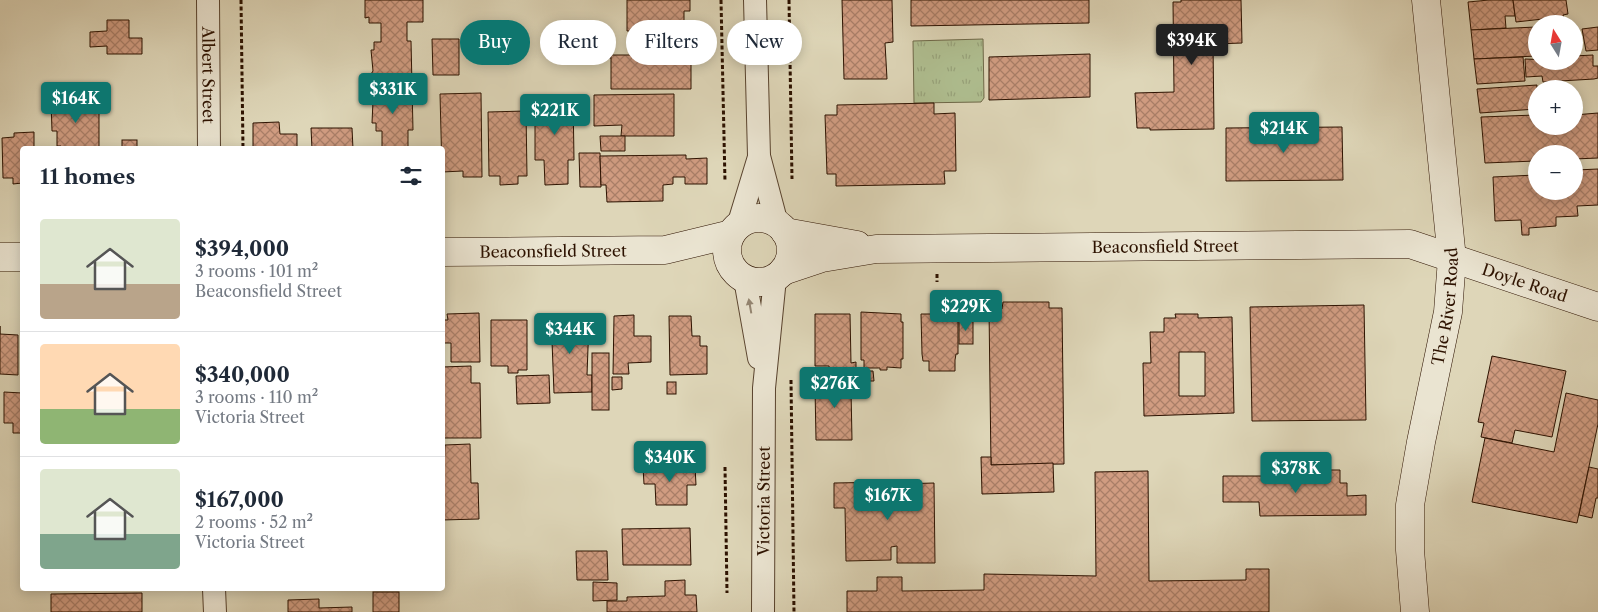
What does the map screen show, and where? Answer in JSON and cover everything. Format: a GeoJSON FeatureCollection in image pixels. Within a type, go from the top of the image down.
{"type":"FeatureCollection","features":[{"type":"Feature","properties":{"kind":"main road","name":"The River Road"},"geometry":{"type":"LineString","coordinates":[[1415,612],[1410,550],[1410,505],[1448,312],[1452,259],[1426,0]]}},
{"type":"Feature","properties":{"kind":"main road"},"geometry":{"type":"LineString","coordinates":[[757,218],[781,228],[790,241],[791,252],[779,274],[760,282],[737,272],[726,255],[734,230],[757,218]]}},
{"type":"Feature","properties":{"kind":"main road","name":"Beaconsfield Street"},"geometry":{"type":"LineString","coordinates":[[781,228],[876,249]]}},
{"type":"Feature","properties":{"kind":"main road","name":"Beaconsfield Street"},"geometry":{"type":"LineString","coordinates":[[445,252],[665,250],[734,230]]}},
{"type":"Feature","properties":{"kind":"main road","name":"Beaconsfield Street"},"geometry":{"type":"LineString","coordinates":[[779,274],[822,258],[876,249],[1410,244],[1452,259]]}},
{"type":"Feature","properties":{"kind":"main road","name":"Beaconsfield Street"},"geometry":{"type":"LineString","coordinates":[[665,250],[737,272]]}},
{"type":"Feature","properties":{"kind":"main road"},"geometry":{"type":"LineString","coordinates":[[0,257],[20,257]]}},
{"type":"Feature","properties":{"kind":"main road","name":"Doyle Road"},"geometry":{"type":"LineString","coordinates":[[1452,259],[1598,307]]}},
{"type":"Feature","properties":{"kind":"street","name":"Albert Street"},"geometry":{"type":"LineString","coordinates":[[208,0],[209,146]]}},
{"type":"Feature","properties":{"kind":"street"},"geometry":{"type":"LineString","coordinates":[[755,0],[759,156],[781,228]]}},
{"type":"Feature","properties":{"kind":"street"},"geometry":{"type":"LineString","coordinates":[[734,230],[759,156]]}},
{"type":"Feature","properties":{"kind":"street","name":"Victoria Street"},"geometry":{"type":"LineString","coordinates":[[737,272],[764,388]]}},
{"type":"Feature","properties":{"kind":"street","name":"Victoria Street"},"geometry":{"type":"LineString","coordinates":[[763,612],[764,388],[779,274]]}},
{"type":"Feature","properties":{"kind":"street"},"geometry":{"type":"LineString","coordinates":[[214,591],[215,612]]}},
{"type":"Feature","properties":{"kind":"path"},"geometry":{"type":"LineString","coordinates":[[241,0],[243,146]]}},
{"type":"Feature","properties":{"kind":"path"},"geometry":{"type":"LineString","coordinates":[[721,0],[725,183]]}},
{"type":"Feature","properties":{"kind":"path"},"geometry":{"type":"LineString","coordinates":[[788,0],[792,182]]}},
{"type":"Feature","properties":{"kind":"path"},"geometry":{"type":"LineString","coordinates":[[791,379],[794,612]]}},
{"type":"Feature","properties":{"kind":"path"},"geometry":{"type":"LineString","coordinates":[[725,467],[727,592]]}},
{"type":"Feature","properties":{"kind":"green space"},"geometry":{"type":"Polygon","coordinates":[[[983,39],[984,98],[981,102],[914,103],[913,41],[983,39]]]}},
{"type":"Feature","properties":{"kind":"building"},"geometry":{"type":"Polygon","coordinates":[[[365,0],[423,0],[423,22],[407,22],[407,41],[411,41],[412,86],[373,87],[371,85],[371,74],[373,71],[371,50],[374,50],[374,42],[381,42],[381,23],[369,23],[369,17],[365,18],[365,0]]]}},
{"type":"Feature","properties":{"kind":"building"},"geometry":{"type":"Polygon","coordinates":[[[627,0],[690,0],[690,11],[684,11],[684,20],[627,20],[627,0]]]}},
{"type":"Feature","properties":{"kind":"building"},"geometry":{"type":"Polygon","coordinates":[[[842,0],[892,0],[893,42],[885,43],[887,79],[844,79],[842,0]]]}},
{"type":"Feature","properties":{"kind":"building"},"geometry":{"type":"Polygon","coordinates":[[[911,0],[1089,0],[1089,23],[911,26],[911,0]]]}},
{"type":"Feature","properties":{"kind":"building"},"geometry":{"type":"Polygon","coordinates":[[[1181,0],[1241,0],[1242,43],[1213,44],[1214,129],[1150,130],[1150,128],[1137,128],[1135,93],[1174,92],[1173,2],[1181,2],[1181,0]]]}},
{"type":"Feature","properties":{"kind":"building"},"geometry":{"type":"Polygon","coordinates":[[[1513,0],[1515,16],[1505,16],[1506,28],[1471,30],[1468,2],[1513,0]]]}},
{"type":"Feature","properties":{"kind":"building"},"geometry":{"type":"Polygon","coordinates":[[[1513,0],[1566,0],[1568,14],[1528,15],[1528,21],[1516,22],[1513,0]]]}},
{"type":"Feature","properties":{"kind":"building"},"geometry":{"type":"Polygon","coordinates":[[[107,20],[129,20],[129,38],[142,38],[142,54],[107,54],[107,46],[90,47],[90,32],[107,31],[107,20]]]}},
{"type":"Feature","properties":{"kind":"building"},"geometry":{"type":"Polygon","coordinates":[[[1528,27],[1528,56],[1474,59],[1471,30],[1528,27]]]}},
{"type":"Feature","properties":{"kind":"building"},"geometry":{"type":"Polygon","coordinates":[[[1598,27],[1598,50],[1586,51],[1583,29],[1598,27]]]}},
{"type":"Feature","properties":{"kind":"building"},"geometry":{"type":"Polygon","coordinates":[[[432,39],[459,39],[459,75],[433,75],[432,39]]]}},
{"type":"Feature","properties":{"kind":"building"},"geometry":{"type":"Polygon","coordinates":[[[1090,54],[1090,97],[989,100],[989,57],[1090,54]]]}},
{"type":"Feature","properties":{"kind":"building"},"geometry":{"type":"Polygon","coordinates":[[[616,55],[626,55],[626,65],[691,65],[691,89],[611,89],[611,65],[616,65],[616,55]]]}},
{"type":"Feature","properties":{"kind":"building"},"geometry":{"type":"Polygon","coordinates":[[[1593,55],[1593,66],[1598,66],[1598,78],[1543,80],[1542,76],[1526,77],[1525,59],[1528,59],[1528,70],[1583,70],[1583,56],[1593,55]]]}},
{"type":"Feature","properties":{"kind":"building"},"geometry":{"type":"Polygon","coordinates":[[[1523,57],[1525,81],[1477,84],[1474,59],[1523,57]]]}},
{"type":"Feature","properties":{"kind":"building"},"geometry":{"type":"Polygon","coordinates":[[[412,86],[413,130],[408,130],[408,146],[382,146],[382,131],[376,131],[376,123],[372,123],[373,101],[371,99],[371,88],[412,86]]]}},
{"type":"Feature","properties":{"kind":"building"},"geometry":{"type":"Polygon","coordinates":[[[1528,86],[1528,110],[1480,113],[1477,89],[1528,86]]]}},
{"type":"Feature","properties":{"kind":"building"},"geometry":{"type":"Polygon","coordinates":[[[481,93],[482,177],[463,177],[463,171],[445,172],[445,146],[441,146],[440,94],[481,93]]]}},
{"type":"Feature","properties":{"kind":"building"},"geometry":{"type":"Polygon","coordinates":[[[674,94],[674,136],[621,136],[622,125],[594,126],[594,95],[674,94]]]}},
{"type":"Feature","properties":{"kind":"building"},"geometry":{"type":"Polygon","coordinates":[[[535,96],[573,96],[574,160],[568,160],[568,184],[545,185],[544,160],[535,160],[535,96]]]}},
{"type":"Feature","properties":{"kind":"building"},"geometry":{"type":"Polygon","coordinates":[[[99,100],[99,146],[57,146],[57,131],[52,131],[51,101],[99,100]]]}},
{"type":"Feature","properties":{"kind":"building"},"geometry":{"type":"Polygon","coordinates":[[[934,103],[934,114],[955,113],[956,171],[944,171],[945,184],[836,186],[836,174],[827,174],[825,115],[837,115],[837,105],[934,103]]]}},
{"type":"Feature","properties":{"kind":"building"},"geometry":{"type":"Polygon","coordinates":[[[526,111],[527,176],[518,176],[518,184],[500,185],[500,176],[489,176],[488,112],[526,111]]]}},
{"type":"Feature","properties":{"kind":"building"},"geometry":{"type":"Polygon","coordinates":[[[1598,113],[1598,158],[1583,159],[1583,145],[1528,145],[1528,161],[1485,163],[1481,117],[1528,115],[1528,135],[1583,135],[1583,114],[1598,113]]]}},
{"type":"Feature","properties":{"kind":"building"},"geometry":{"type":"Polygon","coordinates":[[[279,122],[280,134],[297,134],[297,146],[253,146],[253,123],[279,122]]]}},
{"type":"Feature","properties":{"kind":"building"},"geometry":{"type":"Polygon","coordinates":[[[1342,127],[1343,180],[1226,181],[1226,128],[1342,127]]]}},
{"type":"Feature","properties":{"kind":"building"},"geometry":{"type":"Polygon","coordinates":[[[311,128],[352,128],[353,146],[312,146],[311,128]]]}},
{"type":"Feature","properties":{"kind":"building"},"geometry":{"type":"Polygon","coordinates":[[[34,132],[34,146],[20,146],[20,183],[13,184],[13,178],[3,178],[2,138],[14,137],[14,133],[34,132]]]}},
{"type":"Feature","properties":{"kind":"building"},"geometry":{"type":"Polygon","coordinates":[[[600,136],[625,136],[625,151],[601,151],[600,136]]]}},
{"type":"Feature","properties":{"kind":"building"},"geometry":{"type":"Polygon","coordinates":[[[122,140],[137,140],[137,146],[122,146],[122,140]]]}},
{"type":"Feature","properties":{"kind":"building"},"geometry":{"type":"Polygon","coordinates":[[[579,153],[600,153],[601,187],[580,187],[579,153]]]}},
{"type":"Feature","properties":{"kind":"building"},"geometry":{"type":"Polygon","coordinates":[[[686,155],[686,159],[707,158],[707,184],[685,184],[685,177],[673,177],[673,184],[663,185],[663,201],[607,202],[606,185],[601,185],[600,156],[686,155]]]}},
{"type":"Feature","properties":{"kind":"building"},"geometry":{"type":"Polygon","coordinates":[[[1598,169],[1598,205],[1577,206],[1578,216],[1556,217],[1556,226],[1529,228],[1529,235],[1522,235],[1521,220],[1495,221],[1493,177],[1528,175],[1528,200],[1583,200],[1583,170],[1598,169]]]}},
{"type":"Feature","properties":{"kind":"building"},"geometry":{"type":"Polygon","coordinates":[[[1003,302],[1049,302],[1049,308],[1062,308],[1064,464],[991,465],[989,309],[1002,309],[1003,302]]]}},
{"type":"Feature","properties":{"kind":"building"},"geometry":{"type":"Polygon","coordinates":[[[1364,305],[1366,420],[1252,421],[1250,307],[1364,305]]]}},
{"type":"Feature","properties":{"kind":"building"},"geometry":{"type":"Polygon","coordinates":[[[861,312],[901,314],[901,322],[903,322],[903,359],[901,359],[901,368],[887,367],[887,370],[880,370],[880,368],[864,368],[864,360],[861,360],[861,312]]]}},
{"type":"Feature","properties":{"kind":"building"},"geometry":{"type":"Polygon","coordinates":[[[479,313],[480,362],[451,362],[451,343],[445,343],[445,320],[448,320],[447,314],[479,313]]]}},
{"type":"Feature","properties":{"kind":"building"},"geometry":{"type":"Polygon","coordinates":[[[815,314],[850,314],[851,363],[856,362],[856,376],[830,377],[829,366],[815,366],[815,314]]]}},
{"type":"Feature","properties":{"kind":"building"},"geometry":{"type":"Polygon","coordinates":[[[921,314],[958,314],[958,354],[956,354],[955,371],[929,371],[929,361],[923,361],[921,314]]]}},
{"type":"Feature","properties":{"kind":"building"},"geometry":{"type":"Polygon","coordinates":[[[1175,314],[1198,314],[1198,318],[1232,317],[1234,413],[1144,416],[1143,363],[1151,363],[1150,332],[1164,332],[1164,318],[1176,318],[1175,314]],[[1179,352],[1179,396],[1205,396],[1205,352],[1179,352]]]}},
{"type":"Feature","properties":{"kind":"building"},"geometry":{"type":"Polygon","coordinates":[[[551,315],[571,315],[571,321],[589,321],[587,375],[592,375],[592,392],[554,393],[551,315]]]}},
{"type":"Feature","properties":{"kind":"building"},"geometry":{"type":"Polygon","coordinates":[[[634,315],[634,336],[651,336],[651,362],[628,363],[629,374],[613,374],[614,316],[634,315]]]}},
{"type":"Feature","properties":{"kind":"building"},"geometry":{"type":"Polygon","coordinates":[[[669,316],[691,316],[692,336],[700,336],[700,346],[707,346],[707,374],[670,375],[669,316]]]}},
{"type":"Feature","properties":{"kind":"building"},"geometry":{"type":"Polygon","coordinates":[[[491,320],[527,320],[527,370],[518,370],[518,373],[508,373],[508,366],[491,366],[491,320]]]}},
{"type":"Feature","properties":{"kind":"building"},"geometry":{"type":"Polygon","coordinates":[[[959,320],[973,320],[973,344],[959,344],[959,320]]]}},
{"type":"Feature","properties":{"kind":"building"},"geometry":{"type":"Polygon","coordinates":[[[0,334],[18,335],[18,375],[0,374],[0,334]]]}},
{"type":"Feature","properties":{"kind":"building"},"geometry":{"type":"Polygon","coordinates":[[[592,353],[609,353],[609,410],[592,410],[592,353]]]}},
{"type":"Feature","properties":{"kind":"building"},"geometry":{"type":"Polygon","coordinates":[[[1492,356],[1566,371],[1552,437],[1515,430],[1512,443],[1481,437],[1484,423],[1478,422],[1492,356]]]}},
{"type":"Feature","properties":{"kind":"building"},"geometry":{"type":"Polygon","coordinates":[[[471,366],[471,383],[480,383],[481,438],[445,438],[445,367],[471,366]]]}},
{"type":"Feature","properties":{"kind":"building"},"geometry":{"type":"Polygon","coordinates":[[[863,371],[873,371],[874,381],[863,381],[863,371]]]}},
{"type":"Feature","properties":{"kind":"building"},"geometry":{"type":"Polygon","coordinates":[[[549,375],[550,403],[517,404],[516,376],[549,375]]]}},
{"type":"Feature","properties":{"kind":"building"},"geometry":{"type":"Polygon","coordinates":[[[856,376],[857,390],[851,390],[852,440],[816,440],[815,388],[830,387],[830,377],[856,376]]]}},
{"type":"Feature","properties":{"kind":"building"},"geometry":{"type":"Polygon","coordinates":[[[612,377],[622,377],[622,389],[612,390],[612,377]]]}},
{"type":"Feature","properties":{"kind":"building"},"geometry":{"type":"Polygon","coordinates":[[[667,382],[676,382],[676,394],[667,394],[667,382]]]}},
{"type":"Feature","properties":{"kind":"building"},"geometry":{"type":"Polygon","coordinates":[[[4,392],[20,393],[20,433],[13,433],[13,423],[4,423],[4,392]]]}},
{"type":"Feature","properties":{"kind":"building"},"geometry":{"type":"Polygon","coordinates":[[[1566,393],[1598,400],[1598,424],[1577,523],[1472,502],[1485,438],[1554,452],[1566,393]]]}},
{"type":"Feature","properties":{"kind":"building"},"geometry":{"type":"Polygon","coordinates":[[[470,444],[471,483],[478,483],[479,519],[445,520],[445,445],[470,444]]]}},
{"type":"Feature","properties":{"kind":"building"},"geometry":{"type":"Polygon","coordinates":[[[981,457],[991,457],[991,465],[1053,463],[1054,492],[982,494],[981,457]]]}},
{"type":"Feature","properties":{"kind":"building"},"geometry":{"type":"Polygon","coordinates":[[[695,466],[696,485],[687,485],[687,505],[656,505],[655,484],[644,484],[643,467],[695,466]]]}},
{"type":"Feature","properties":{"kind":"building"},"geometry":{"type":"Polygon","coordinates":[[[1589,467],[1598,469],[1598,498],[1596,498],[1592,518],[1579,515],[1589,467]]]}},
{"type":"Feature","properties":{"kind":"building"},"geometry":{"type":"Polygon","coordinates":[[[1301,470],[1340,470],[1340,483],[1347,483],[1347,496],[1366,495],[1366,515],[1260,516],[1259,502],[1223,502],[1223,476],[1301,476],[1301,470]]]}},
{"type":"Feature","properties":{"kind":"building"},"geometry":{"type":"Polygon","coordinates":[[[1148,471],[1149,581],[1246,580],[1246,569],[1269,569],[1269,612],[847,612],[847,591],[877,591],[877,577],[902,577],[902,591],[984,590],[984,574],[1096,576],[1095,472],[1148,471]]]}},
{"type":"Feature","properties":{"kind":"building"},"geometry":{"type":"Polygon","coordinates":[[[890,482],[890,489],[898,489],[898,484],[934,483],[935,563],[897,563],[897,546],[891,547],[891,560],[846,561],[845,508],[834,508],[834,483],[890,482]]]}},
{"type":"Feature","properties":{"kind":"building"},"geometry":{"type":"Polygon","coordinates":[[[690,528],[691,565],[623,565],[622,529],[690,528]]]}},
{"type":"Feature","properties":{"kind":"building"},"geometry":{"type":"Polygon","coordinates":[[[576,551],[607,551],[608,580],[577,580],[576,551]]]}},
{"type":"Feature","properties":{"kind":"building"},"geometry":{"type":"Polygon","coordinates":[[[685,580],[685,595],[696,595],[697,612],[607,612],[607,601],[627,601],[627,597],[665,596],[665,581],[685,580]]]}},
{"type":"Feature","properties":{"kind":"building"},"geometry":{"type":"Polygon","coordinates":[[[593,582],[617,583],[617,600],[593,601],[593,582]]]}},
{"type":"Feature","properties":{"kind":"building"},"geometry":{"type":"Polygon","coordinates":[[[373,592],[399,592],[399,612],[373,612],[373,592]]]}},
{"type":"Feature","properties":{"kind":"building"},"geometry":{"type":"Polygon","coordinates":[[[142,593],[142,612],[51,612],[51,594],[142,593]]]}},
{"type":"Feature","properties":{"kind":"building"},"geometry":{"type":"Polygon","coordinates":[[[319,599],[319,608],[352,607],[352,612],[288,612],[288,600],[319,599]]]}}]}
